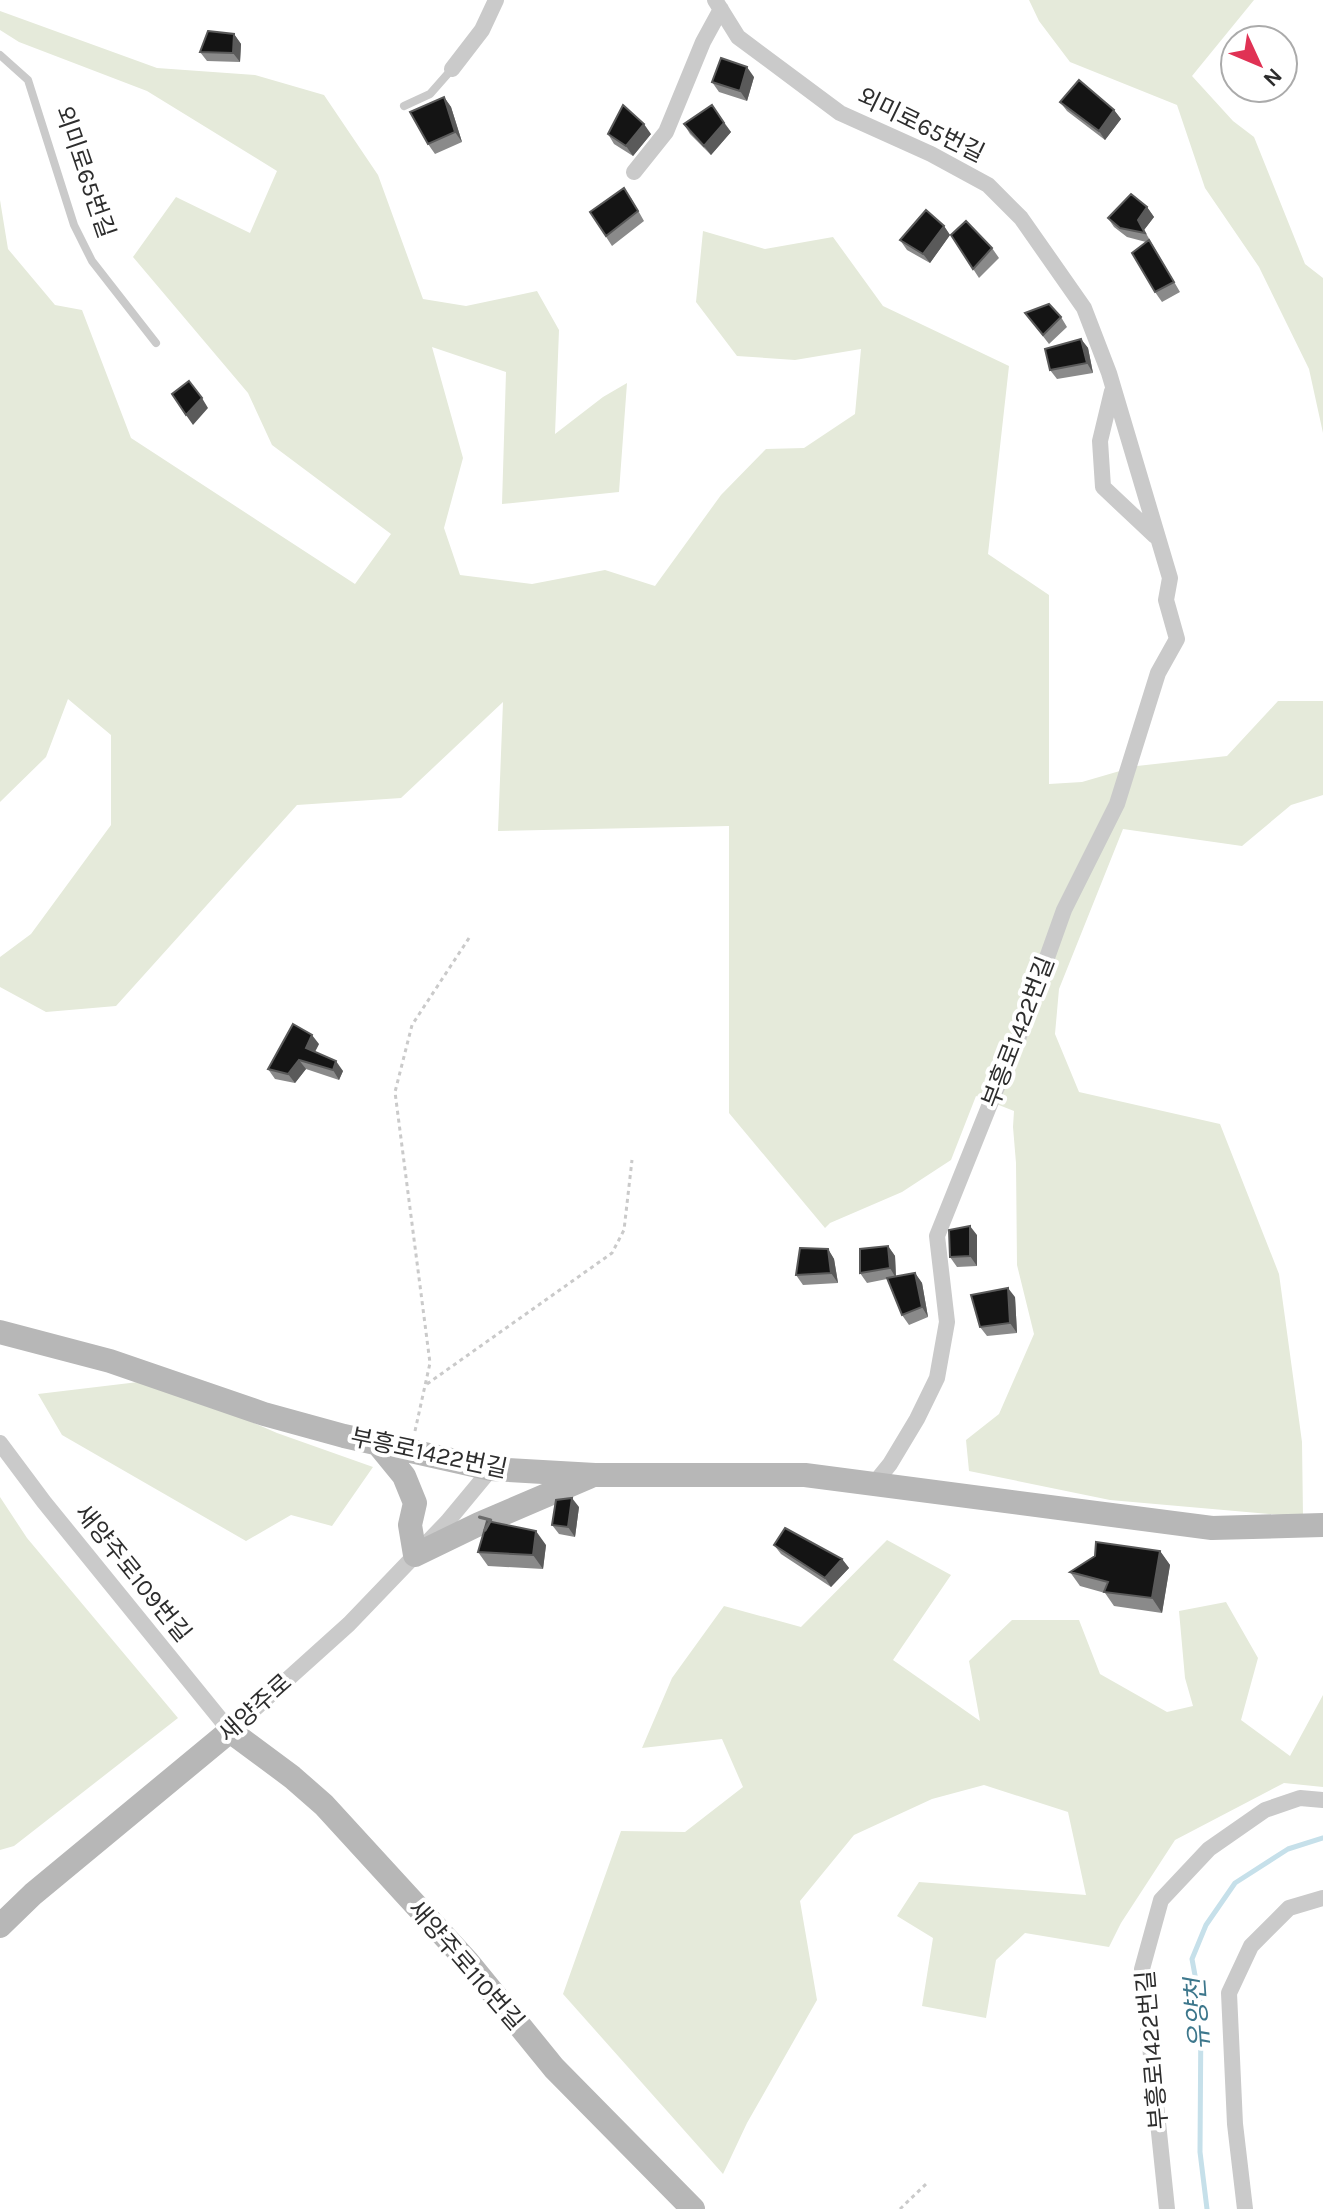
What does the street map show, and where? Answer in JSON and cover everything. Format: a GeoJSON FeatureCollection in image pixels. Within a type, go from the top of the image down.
{"type":"FeatureCollection","features":[{"type":"Feature","properties":{"kind":"street"},"geometry":{"type":"LineString","coordinates":[[452,69],[482,30],[496,0]]}},
{"type":"Feature","properties":{"kind":"street","name":"외미로65번길"},"geometry":{"type":"LineString","coordinates":[[634,172],[666,132],[718,5]]}},
{"type":"Feature","properties":{"kind":"street","name":"외미로65번길"},"geometry":{"type":"LineString","coordinates":[[718,5],[738,37],[840,113],[931,154],[988,185],[1021,218],[1084,308],[1109,373],[1170,578]]}},
{"type":"Feature","properties":{"kind":"street"},"geometry":{"type":"LineString","coordinates":[[1113,390],[1100,441],[1103,487],[1156,537]]}},
{"type":"Feature","properties":{"kind":"street","name":"부흥로1422번길"},"geometry":{"type":"LineString","coordinates":[[873,1485],[890,1464],[917,1419],[937,1378],[947,1322],[937,1236],[1018,1039],[1064,910],[1117,804],[1158,673],[1177,639],[1166,600],[1170,578]]}},
{"type":"Feature","properties":{"kind":"street","name":"부흥로1422번길"},"geometry":{"type":"LineString","coordinates":[[0,1332],[110,1361],[264,1414],[491,1469],[595,1475],[805,1475],[1212,1528],[1323,1525]]}},
{"type":"Feature","properties":{"kind":"street","name":"새양주로109번길"},"geometry":{"type":"LineString","coordinates":[[0,1443],[44,1502],[230,1731]]}},
{"type":"Feature","properties":{"kind":"street"},"geometry":{"type":"LineString","coordinates":[[377,1443],[404,1476],[415,1503],[410,1525],[415,1555],[595,1475]]}},
{"type":"Feature","properties":{"kind":"street","name":"새양주로"},"geometry":{"type":"LineString","coordinates":[[0,1926],[33,1894],[230,1731],[349,1624],[491,1469]]}},
{"type":"Feature","properties":{"kind":"street","name":"새양주로110번길"},"geometry":{"type":"LineString","coordinates":[[230,1731],[324,1805],[467,1961],[554,2068],[693,2209]]}},
{"type":"Feature","properties":{"kind":"street","name":"부흥로1422번길"},"geometry":{"type":"LineString","coordinates":[[1167,2209],[1142,1969],[1161,1900],[1209,1849],[1265,1810],[1300,1798],[1323,1800]]}},
{"type":"Feature","properties":{"kind":"street"},"geometry":{"type":"LineString","coordinates":[[1245,2209],[1235,2124],[1229,1993],[1251,1946],[1289,1908],[1323,1898]]}},
{"type":"Feature","properties":{"kind":"lane","name":"외미로65번길"},"geometry":{"type":"LineString","coordinates":[[0,55],[28,80],[74,225],[92,261],[156,343]]}},
{"type":"Feature","properties":{"kind":"lane"},"geometry":{"type":"LineString","coordinates":[[404,106],[430,94],[452,69]]}},
{"type":"Feature","properties":{"kind":"path"},"geometry":{"type":"LineString","coordinates":[[411,1451],[430,1363],[395,1092],[412,1025],[471,935]]}},
{"type":"Feature","properties":{"kind":"path"},"geometry":{"type":"LineString","coordinates":[[427,1384],[612,1253],[624,1230],[632,1160]]}},
{"type":"Feature","properties":{"kind":"path"},"geometry":{"type":"LineString","coordinates":[[900,2209],[926,2184]]}},
{"type":"Feature","properties":{"kind":"green space"},"geometry":{"type":"Polygon","coordinates":[[[1029,0],[1254,0],[1234,24],[1219,24],[1219,43],[1192,76],[1233,121],[1254,137],[1305,264],[1323,278],[1323,433],[1309,369],[1259,267],[1205,188],[1177,105],[1070,62],[1039,21],[1029,0]]]}},
{"type":"Feature","properties":{"kind":"green space"},"geometry":{"type":"Polygon","coordinates":[[[0,11],[157,68],[255,75],[324,95],[378,175],[423,299],[466,306],[537,291],[559,330],[555,434],[603,397],[627,383],[619,492],[502,504],[506,372],[432,347],[463,458],[444,528],[460,575],[532,584],[605,570],[655,586],[721,495],[766,449],[804,448],[855,414],[861,349],[795,360],[737,356],[696,302],[703,231],[765,249],[833,237],[883,306],[1009,366],[988,554],[1049,595],[1049,784],[1082,782],[1137,766],[1227,756],[1278,701],[1323,701],[1323,795],[1291,805],[1242,846],[1123,829],[1059,989],[1055,1034],[1079,1092],[1220,1124],[1279,1274],[1302,1442],[1303,1517],[1110,1500],[969,1471],[966,1440],[999,1414],[1034,1334],[1017,1265],[1014,1111],[976,1096],[951,1160],[902,1192],[830,1223],[825,1228],[729,1113],[729,826],[498,831],[503,702],[401,798],[297,805],[116,1006],[46,1012],[0,987],[0,957],[31,934],[111,825],[111,735],[68,699],[46,757],[0,802],[0,200],[8,249],[55,305],[82,310],[131,438],[355,584],[391,534],[272,445],[248,393],[133,257],[176,197],[250,233],[277,171],[147,91],[19,42],[0,30],[0,11]]]}},
{"type":"Feature","properties":{"kind":"green space"},"geometry":{"type":"Polygon","coordinates":[[[155,1380],[277,1433],[373,1467],[332,1526],[291,1515],[246,1541],[62,1435],[38,1394],[155,1380]]]}},
{"type":"Feature","properties":{"kind":"green space"},"geometry":{"type":"Polygon","coordinates":[[[0,1497],[27,1538],[178,1718],[14,1846],[0,1850],[0,1497]]]}},
{"type":"Feature","properties":{"kind":"green space"},"geometry":{"type":"Polygon","coordinates":[[[887,1540],[951,1575],[893,1660],[980,1721],[969,1661],[1012,1620],[1079,1620],[1100,1674],[1167,1712],[1193,1706],[1185,1678],[1179,1611],[1226,1602],[1258,1658],[1241,1720],[1290,1756],[1323,1695],[1323,1787],[1284,1783],[1175,1840],[1109,1947],[1025,1933],[996,1960],[986,2018],[922,2006],[933,1938],[897,1916],[919,1882],[1086,1895],[1068,1812],[984,1785],[932,1799],[854,1835],[800,1901],[817,2000],[747,2123],[723,2174],[563,1994],[621,1831],[685,1832],[743,1787],[722,1739],[642,1748],[672,1678],[724,1606],[801,1627],[887,1540]]]}},
{"type":"Feature","properties":{"kind":"building"},"geometry":{"type":"Polygon","coordinates":[[[208,31],[234,34],[233,53],[200,52],[208,31]]]}},
{"type":"Feature","properties":{"kind":"building"},"geometry":{"type":"Polygon","coordinates":[[[721,58],[747,67],[740,91],[712,82],[721,58]]]}},
{"type":"Feature","properties":{"kind":"building"},"geometry":{"type":"Polygon","coordinates":[[[1079,80],[1114,110],[1099,131],[1060,102],[1079,80]]]}},
{"type":"Feature","properties":{"kind":"building"},"geometry":{"type":"Polygon","coordinates":[[[444,97],[455,132],[428,144],[410,112],[444,97]]]}},
{"type":"Feature","properties":{"kind":"building"},"geometry":{"type":"Polygon","coordinates":[[[623,105],[644,124],[626,146],[608,134],[623,105]]]}},
{"type":"Feature","properties":{"kind":"building"},"geometry":{"type":"Polygon","coordinates":[[[712,105],[724,123],[704,146],[684,124],[712,105]]]}},
{"type":"Feature","properties":{"kind":"building"},"geometry":{"type":"Polygon","coordinates":[[[624,188],[638,211],[606,236],[590,212],[624,188]]]}},
{"type":"Feature","properties":{"kind":"building"},"geometry":{"type":"Polygon","coordinates":[[[1131,194],[1147,207],[1138,220],[1145,233],[1120,228],[1108,218],[1131,194]]]}},
{"type":"Feature","properties":{"kind":"building"},"geometry":{"type":"Polygon","coordinates":[[[926,210],[944,226],[923,254],[900,240],[926,210]]]}},
{"type":"Feature","properties":{"kind":"building"},"geometry":{"type":"Polygon","coordinates":[[[966,221],[992,248],[973,269],[951,235],[966,221]]]}},
{"type":"Feature","properties":{"kind":"building"},"geometry":{"type":"Polygon","coordinates":[[[1149,240],[1174,282],[1155,292],[1132,253],[1149,240]]]}},
{"type":"Feature","properties":{"kind":"building"},"geometry":{"type":"Polygon","coordinates":[[[1049,304],[1061,317],[1043,335],[1025,313],[1049,304]]]}},
{"type":"Feature","properties":{"kind":"building"},"geometry":{"type":"Polygon","coordinates":[[[1081,339],[1087,363],[1050,370],[1045,349],[1081,339]]]}},
{"type":"Feature","properties":{"kind":"building"},"geometry":{"type":"Polygon","coordinates":[[[189,381],[202,398],[186,415],[172,394],[189,381]]]}},
{"type":"Feature","properties":{"kind":"building"},"geometry":{"type":"Polygon","coordinates":[[[293,1024],[312,1035],[306,1048],[336,1061],[333,1070],[299,1060],[288,1074],[268,1069],[293,1024]]]}},
{"type":"Feature","properties":{"kind":"building"},"geometry":{"type":"Polygon","coordinates":[[[970,1226],[970,1256],[950,1257],[949,1230],[970,1226]]]}},
{"type":"Feature","properties":{"kind":"building"},"geometry":{"type":"Polygon","coordinates":[[[888,1246],[890,1268],[860,1273],[860,1249],[888,1246]]]}},
{"type":"Feature","properties":{"kind":"building"},"geometry":{"type":"Polygon","coordinates":[[[800,1248],[828,1249],[831,1273],[796,1275],[800,1248]]]}},
{"type":"Feature","properties":{"kind":"building"},"geometry":{"type":"Polygon","coordinates":[[[915,1273],[922,1307],[902,1315],[887,1278],[915,1273]]]}},
{"type":"Feature","properties":{"kind":"building"},"geometry":{"type":"Polygon","coordinates":[[[1008,1288],[1010,1323],[980,1327],[971,1295],[1008,1288]]]}},
{"type":"Feature","properties":{"kind":"building"},"geometry":{"type":"Polygon","coordinates":[[[572,1498],[568,1527],[552,1525],[556,1500],[572,1498]]]}},
{"type":"Feature","properties":{"kind":"building"},"geometry":{"type":"Polygon","coordinates":[[[487,1521],[536,1531],[533,1555],[478,1552],[487,1521]]]}},
{"type":"Feature","properties":{"kind":"building"},"geometry":{"type":"Polygon","coordinates":[[[785,1528],[842,1559],[825,1578],[774,1545],[785,1528]]]}},
{"type":"Feature","properties":{"kind":"building"},"geometry":{"type":"Polygon","coordinates":[[[1096,1542],[1160,1551],[1152,1598],[1104,1592],[1108,1582],[1070,1572],[1095,1556],[1096,1542]]]}},
{"type":"Feature","properties":{"kind":"waterway","name":"유양천"},"geometry":{"type":"LineString","coordinates":[[1207,2209],[1200,2152],[1201,2008],[1192,1959],[1206,1925],[1235,1883],[1288,1849],[1323,1838]]}}]}
